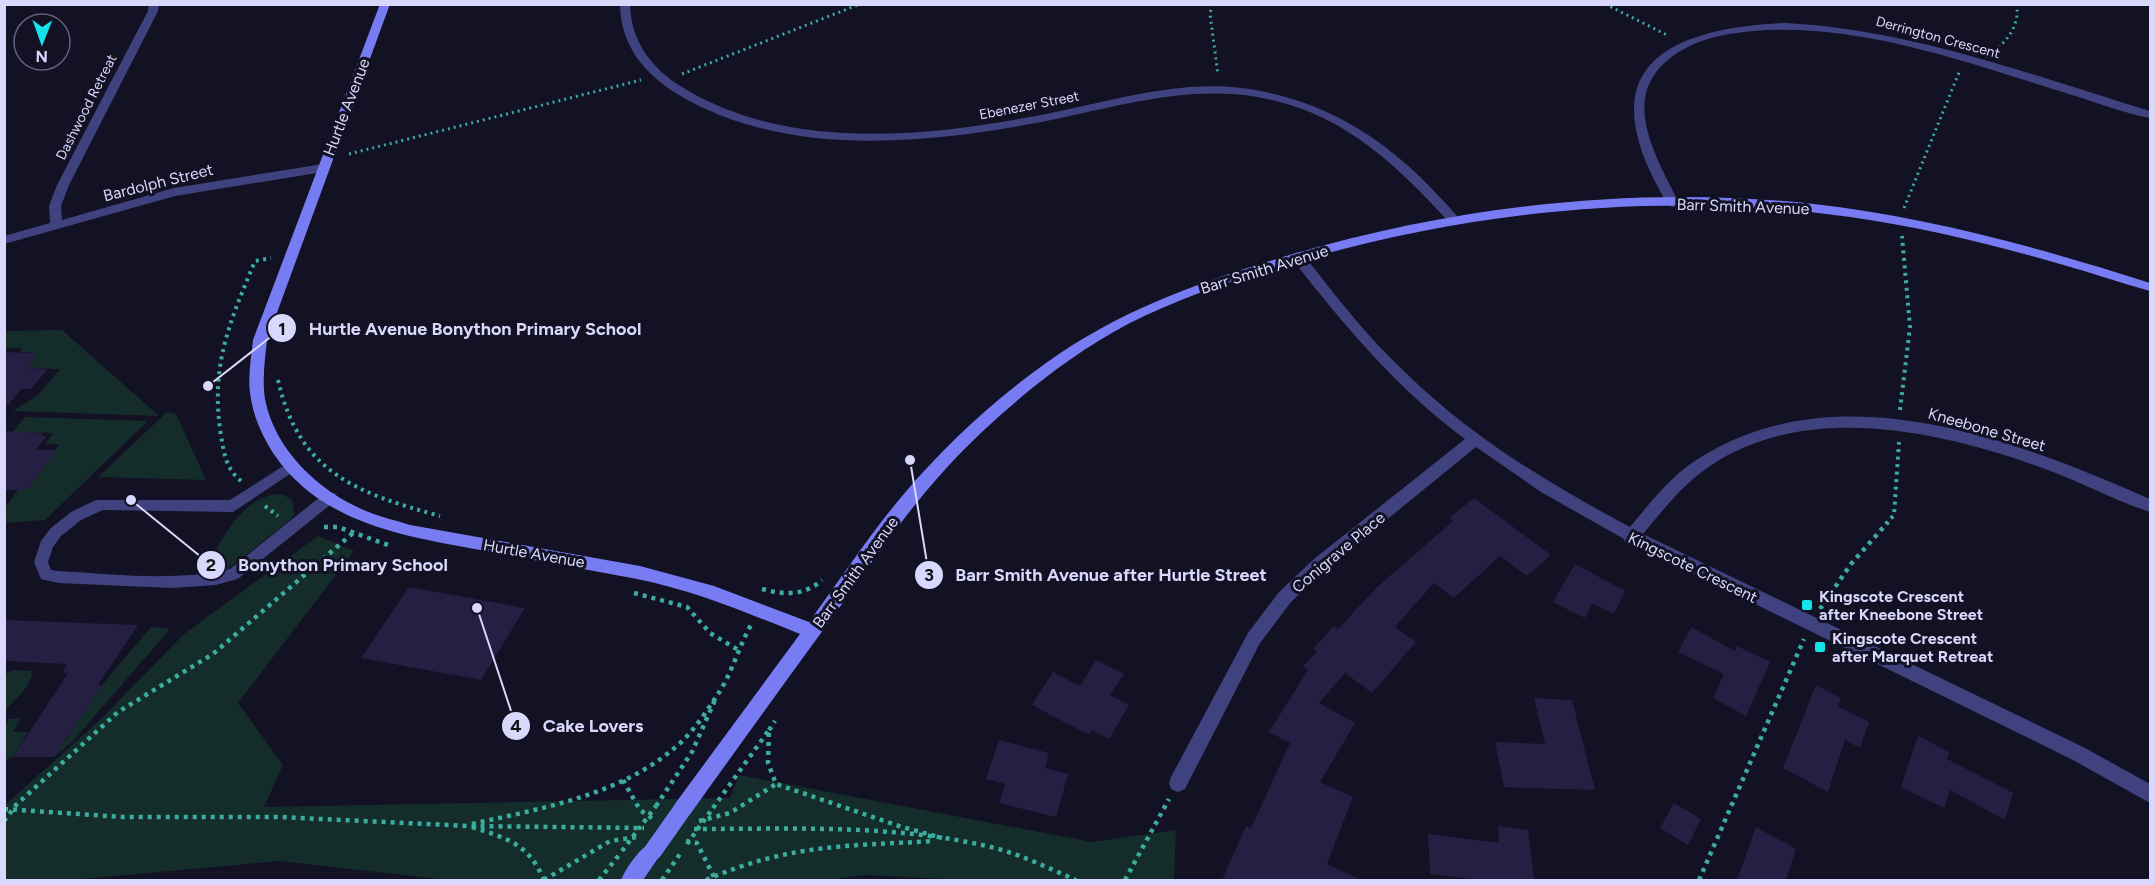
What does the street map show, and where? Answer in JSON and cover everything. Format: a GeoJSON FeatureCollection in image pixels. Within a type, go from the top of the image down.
{"type":"FeatureCollection","features":[{"type":"Feature","properties":{"kind":"street","name":"Dashwood Retreat"},"geometry":{"type":"LineString","coordinates":[[56,226],[55,207],[63,185],[153,11],[154,4]]}},
{"type":"Feature","properties":{"kind":"street","name":"Hurtle Avenue"},"geometry":{"type":"LineString","coordinates":[[385,4],[261,340],[256,378],[261,414],[276,448],[301,478],[354,512],[370,518],[410,531],[640,573],[714,593],[812,631]]}},
{"type":"Feature","properties":{"kind":"street","name":"Ebenezer Street"},"geometry":{"type":"LineString","coordinates":[[625,4],[626,25],[632,40],[651,69],[681,93],[723,112],[764,124],[838,135],[895,137],[934,135],[991,128],[1166,93],[1220,90],[1276,98],[1312,109],[1346,124],[1391,156],[1455,222]]}},
{"type":"Feature","properties":{"kind":"street","name":"Derrington Crescent"},"geometry":{"type":"LineString","coordinates":[[1673,203],[1642,140],[1640,97],[1646,78],[1673,50],[1725,31],[1784,25],[1807,26],[1889,38],[2151,115]]}},
{"type":"Feature","properties":{"kind":"street","name":"Bardolph Street"},"geometry":{"type":"LineString","coordinates":[[4,240],[174,192],[323,168]]}},
{"type":"Feature","properties":{"kind":"street","name":"Barr Smith Avenue"},"geometry":{"type":"LineString","coordinates":[[631,880],[907,501],[934,469],[990,414],[1047,368],[1107,330],[1209,284],[1296,256],[1376,236],[1455,222],[1563,208],[1731,203],[1808,208],[2018,247],[2151,287]]}},
{"type":"Feature","properties":{"kind":"street","name":"Kingscote Crescent"},"geometry":{"type":"LineString","coordinates":[[1296,256],[1393,370],[1474,440],[1548,490],[1631,538],[1808,631],[2079,754],[2151,794]]}},
{"type":"Feature","properties":{"kind":"street","name":"Kneebone Street"},"geometry":{"type":"LineString","coordinates":[[1631,538],[1671,490],[1705,461],[1725,449],[1767,433],[1791,427],[1842,422],[1899,426],[1955,435],[2018,453],[2151,506]]}},
{"type":"Feature","properties":{"kind":"street","name":"Conigrave Place"},"geometry":{"type":"LineString","coordinates":[[1178,783],[1254,638],[1285,597],[1320,564],[1474,440]]}},
{"type":"Feature","properties":{"kind":"lane"},"geometry":{"type":"LineString","coordinates":[[291,466],[233,506],[102,504],[76,516],[56,532],[46,544],[41,562],[46,575],[158,580],[217,579],[234,574],[330,497]]}},
{"type":"Feature","properties":{"kind":"path"},"geometry":{"type":"LineString","coordinates":[[665,81],[860,4]]}},
{"type":"Feature","properties":{"kind":"path"},"geometry":{"type":"LineString","coordinates":[[1212,4],[1210,14],[1220,90]]}},
{"type":"Feature","properties":{"kind":"path"},"geometry":{"type":"LineString","coordinates":[[1605,4],[1685,44]]}},
{"type":"Feature","properties":{"kind":"path"},"geometry":{"type":"LineString","coordinates":[[1991,54],[2014,32],[2018,13],[2017,4]]}},
{"type":"Feature","properties":{"kind":"path"},"geometry":{"type":"LineString","coordinates":[[1699,880],[1808,631],[1851,564],[1894,515],[1899,466],[1900,405],[1910,327],[1901,226],[1902,211],[1963,64],[1977,62]]}},
{"type":"Feature","properties":{"kind":"path"},"geometry":{"type":"LineString","coordinates":[[345,155],[647,78]]}},
{"type":"Feature","properties":{"kind":"path"},"geometry":{"type":"LineString","coordinates":[[1901,226],[1911,233]]}},
{"type":"Feature","properties":{"kind":"path"},"geometry":{"type":"LineString","coordinates":[[274,250],[270,259],[255,261],[225,336],[217,366],[216,413],[226,464],[233,476],[248,486],[255,498],[303,532],[338,527],[398,548]]}},
{"type":"Feature","properties":{"kind":"path"},"geometry":{"type":"LineString","coordinates":[[278,371],[281,396],[290,423],[312,454],[342,479],[376,498],[441,516]]}},
{"type":"Feature","properties":{"kind":"path"},"geometry":{"type":"LineString","coordinates":[[4,821],[12,809],[118,712],[213,654],[370,518]]}},
{"type":"Feature","properties":{"kind":"path"},"geometry":{"type":"LineString","coordinates":[[754,586],[775,593],[794,594],[811,589],[823,578]]}},
{"type":"Feature","properties":{"kind":"path"},"geometry":{"type":"LineString","coordinates":[[631,592],[687,607],[710,633],[740,651]]}},
{"type":"Feature","properties":{"kind":"path"},"geometry":{"type":"LineString","coordinates":[[599,880],[656,806],[692,752],[749,628]]}},
{"type":"Feature","properties":{"kind":"path"},"geometry":{"type":"LineString","coordinates":[[1808,631],[1815,642]]}},
{"type":"Feature","properties":{"kind":"path"},"geometry":{"type":"LineString","coordinates":[[468,826],[587,795],[632,775],[679,745],[718,693]]}},
{"type":"Feature","properties":{"kind":"path"},"geometry":{"type":"LineString","coordinates":[[662,880],[777,718]]}},
{"type":"Feature","properties":{"kind":"path"},"geometry":{"type":"LineString","coordinates":[[769,730],[768,763],[776,784],[899,826],[951,841]]}},
{"type":"Feature","properties":{"kind":"path"},"geometry":{"type":"LineString","coordinates":[[1125,880],[1178,783]]}},
{"type":"Feature","properties":{"kind":"path"},"geometry":{"type":"LineString","coordinates":[[4,809],[123,817],[279,817],[468,826],[648,828]]}},
{"type":"Feature","properties":{"kind":"path"},"geometry":{"type":"LineString","coordinates":[[468,826],[523,847],[533,855],[544,880]]}},
{"type":"Feature","properties":{"kind":"path"},"geometry":{"type":"LineString","coordinates":[[689,829],[840,831],[944,840],[992,848],[1076,880]]}},
{"type":"Feature","properties":{"kind":"path"},"geometry":{"type":"LineString","coordinates":[[706,880],[769,858],[819,848],[853,844],[944,840]]}},
{"type":"Feature","properties":{"kind":"green space"},"geometry":{"type":"Polygon","coordinates":[[[62,330],[159,416],[13,411],[38,395],[60,369],[27,368],[37,357],[33,356],[35,353],[20,352],[22,348],[5,348],[5,331],[62,330]]]}},
{"type":"Feature","properties":{"kind":"green space"},"geometry":{"type":"Polygon","coordinates":[[[167,412],[176,414],[206,480],[98,477],[167,412]]]}},
{"type":"Feature","properties":{"kind":"green space"},"geometry":{"type":"Polygon","coordinates":[[[25,417],[148,421],[45,520],[5,523],[4,509],[18,490],[26,490],[59,444],[45,444],[53,433],[13,432],[25,417]]]}},
{"type":"Feature","properties":{"kind":"green space"},"geometry":{"type":"Polygon","coordinates":[[[275,494],[284,495],[292,500],[294,515],[290,520],[221,573],[202,575],[223,538],[240,515],[261,499],[275,494]]]}},
{"type":"Feature","properties":{"kind":"green space"},"geometry":{"type":"Polygon","coordinates":[[[318,536],[354,551],[238,703],[283,765],[264,807],[730,798],[739,775],[1092,842],[1176,830],[1174,880],[967,880],[864,875],[829,880],[447,880],[280,861],[70,880],[5,880],[4,806],[102,718],[184,634],[318,536]]]}},
{"type":"Feature","properties":{"kind":"green space"},"geometry":{"type":"Polygon","coordinates":[[[151,627],[170,629],[73,741],[54,757],[102,685],[151,627]]]}},
{"type":"Feature","properties":{"kind":"green space"},"geometry":{"type":"Polygon","coordinates":[[[13,670],[31,671],[32,676],[25,689],[5,711],[5,674],[13,670]]]}},
{"type":"Feature","properties":{"kind":"green space"},"geometry":{"type":"Polygon","coordinates":[[[21,718],[13,732],[28,732],[13,757],[5,760],[5,727],[9,719],[21,718]]]}},
{"type":"Feature","properties":{"kind":"building"},"geometry":{"type":"Polygon","coordinates":[[[4,352],[35,353],[33,356],[37,356],[27,368],[48,369],[31,389],[22,389],[4,409],[4,352]]]}},
{"type":"Feature","properties":{"kind":"building"},"geometry":{"type":"Polygon","coordinates":[[[4,431],[43,433],[41,436],[47,436],[36,450],[57,450],[26,490],[4,490],[4,431]]]}},
{"type":"Feature","properties":{"kind":"building"},"geometry":{"type":"Polygon","coordinates":[[[1474,498],[1551,555],[1527,576],[1500,556],[1454,598],[1434,583],[1395,627],[1416,642],[1372,693],[1345,673],[1319,703],[1355,723],[1320,782],[1353,797],[1327,864],[1361,880],[1222,880],[1246,826],[1251,828],[1290,743],[1269,732],[1308,670],[1303,666],[1317,652],[1313,649],[1334,626],[1338,629],[1376,588],[1453,521],[1449,518],[1474,498]]]}},
{"type":"Feature","properties":{"kind":"building"},"geometry":{"type":"Polygon","coordinates":[[[1575,564],[1625,591],[1614,614],[1592,603],[1585,618],[1553,602],[1575,564]]]}},
{"type":"Feature","properties":{"kind":"building"},"geometry":{"type":"Polygon","coordinates":[[[409,587],[525,608],[481,680],[361,658],[409,587]]]}},
{"type":"Feature","properties":{"kind":"building"},"geometry":{"type":"Polygon","coordinates":[[[4,620],[138,625],[98,685],[102,685],[54,757],[13,757],[68,673],[62,673],[67,664],[4,661],[4,620]]]}},
{"type":"Feature","properties":{"kind":"building"},"geometry":{"type":"Polygon","coordinates":[[[1691,627],[1735,651],[1737,646],[1770,662],[1746,716],[1713,698],[1724,674],[1678,652],[1691,627]]]}},
{"type":"Feature","properties":{"kind":"building"},"geometry":{"type":"Polygon","coordinates":[[[1096,660],[1124,674],[1110,695],[1129,705],[1109,739],[1092,730],[1089,735],[1032,705],[1053,672],[1080,686],[1096,660]]]}},
{"type":"Feature","properties":{"kind":"building"},"geometry":{"type":"Polygon","coordinates":[[[1816,685],[1841,698],[1837,706],[1869,722],[1860,748],[1845,740],[1828,792],[1783,768],[1816,685]]]}},
{"type":"Feature","properties":{"kind":"building"},"geometry":{"type":"Polygon","coordinates":[[[1534,698],[1572,700],[1595,790],[1504,787],[1495,742],[1545,744],[1534,698]]]}},
{"type":"Feature","properties":{"kind":"building"},"geometry":{"type":"Polygon","coordinates":[[[1918,736],[1949,752],[1947,759],[2013,793],[2005,820],[1950,790],[1944,808],[1901,787],[1918,736]]]}},
{"type":"Feature","properties":{"kind":"building"},"geometry":{"type":"Polygon","coordinates":[[[999,740],[1049,753],[1045,768],[1068,774],[1056,817],[999,803],[1005,784],[986,779],[999,740]]]}},
{"type":"Feature","properties":{"kind":"building"},"geometry":{"type":"Polygon","coordinates":[[[1674,803],[1701,819],[1688,845],[1660,828],[1674,803]]]}},
{"type":"Feature","properties":{"kind":"building"},"geometry":{"type":"Polygon","coordinates":[[[1498,826],[1528,830],[1534,880],[1480,880],[1430,874],[1428,834],[1499,843],[1498,826]]]}},
{"type":"Feature","properties":{"kind":"building"},"geometry":{"type":"Polygon","coordinates":[[[1756,827],[1796,849],[1786,880],[1737,880],[1756,827]]]}},
{"type":"Feature","properties":{"kind":"place","name":"Hurtle Avenue Bonython Primary School"},"geometry":{"type":"Point","coordinates":[208,386]}},
{"type":"Feature","properties":{"kind":"place","name":"Barr Smith Avenue after Hurtle Street"},"geometry":{"type":"Point","coordinates":[910,460]}},
{"type":"Feature","properties":{"kind":"place","name":"Bonython Primary School"},"geometry":{"type":"Point","coordinates":[131,500]}},
{"type":"Feature","properties":{"kind":"place","name":"Kingscote Crescent after Kneebone Street"},"geometry":{"type":"Point","coordinates":[1807,605]}},
{"type":"Feature","properties":{"kind":"place","name":"Cake Lovers"},"geometry":{"type":"Point","coordinates":[477,608]}},
{"type":"Feature","properties":{"kind":"place","name":"Kingscote Crescent after Marquet Retreat"},"geometry":{"type":"Point","coordinates":[1820,647]}}]}
